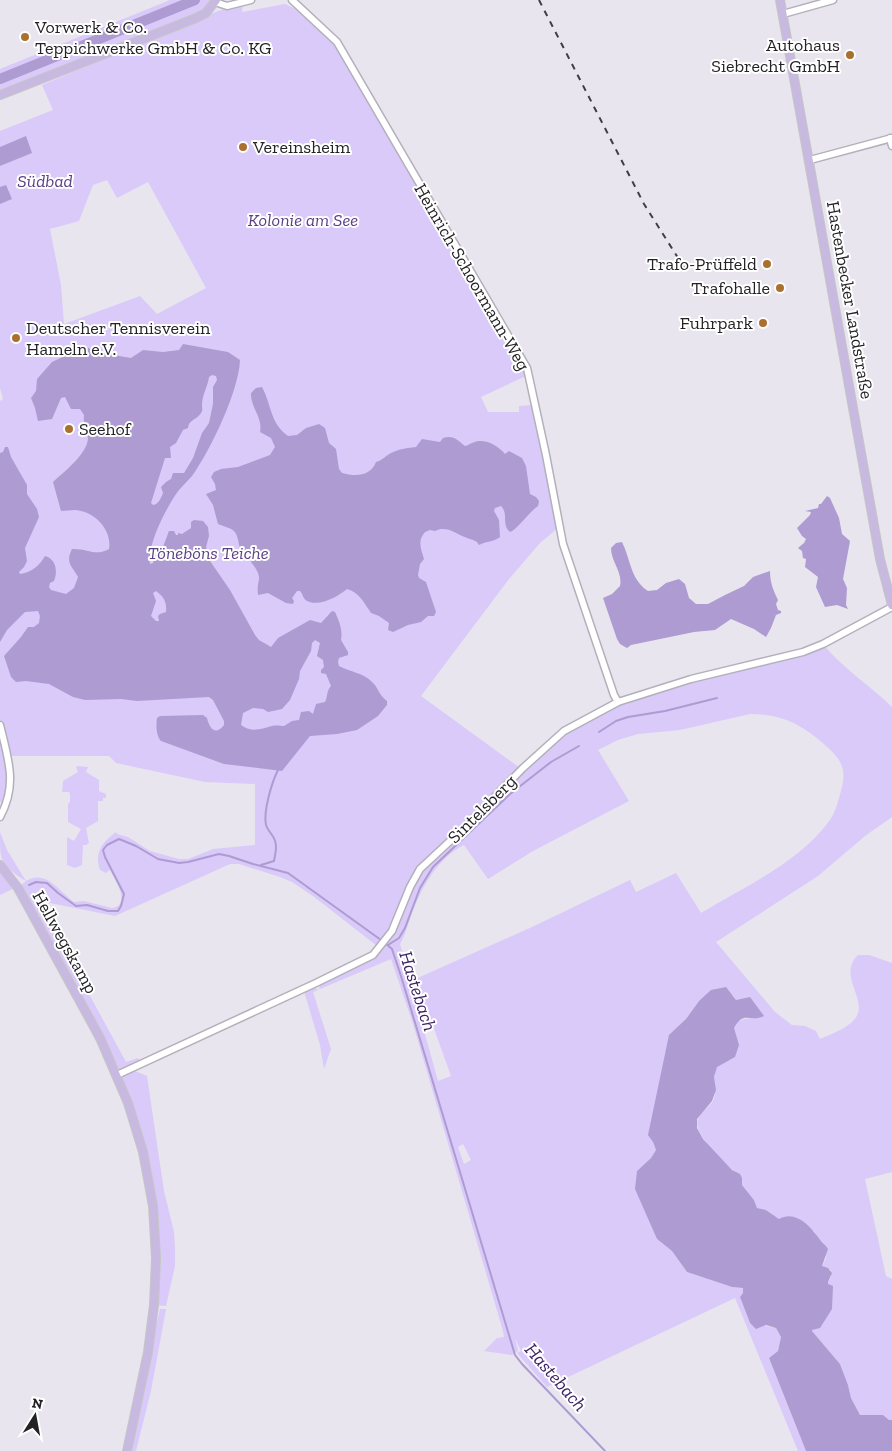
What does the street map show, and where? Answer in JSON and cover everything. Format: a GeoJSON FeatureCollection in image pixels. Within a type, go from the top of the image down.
{"type":"FeatureCollection","features":[{"type":"Feature","properties":{"kind":"main road","name":"Hastenbecker Landstraße"},"geometry":{"type":"LineString","coordinates":[[780,0],[880,559],[892,606]]}},
{"type":"Feature","properties":{"kind":"main road"},"geometry":{"type":"LineString","coordinates":[[0,94],[196,18],[206,13],[216,1]]}},
{"type":"Feature","properties":{"kind":"main road","name":"Hellwegskamp"},"geometry":{"type":"LineString","coordinates":[[0,865],[18,888],[100,1038],[128,1104],[143,1152],[153,1206],[156,1258],[154,1305],[148,1352],[127,1451]]}},
{"type":"Feature","properties":{"kind":"street"},"geometry":{"type":"LineString","coordinates":[[216,1],[227,6],[250,0]]}},
{"type":"Feature","properties":{"kind":"street","name":"Heinrich-Schoormann-Weg"},"geometry":{"type":"LineString","coordinates":[[292,0],[337,42],[527,368],[546,455],[562,544],[618,702]]}},
{"type":"Feature","properties":{"kind":"street"},"geometry":{"type":"LineString","coordinates":[[783,14],[833,0]]}},
{"type":"Feature","properties":{"kind":"street"},"geometry":{"type":"LineString","coordinates":[[810,160],[891,138],[892,146]]}},
{"type":"Feature","properties":{"kind":"street","name":"Sintelsberg"},"geometry":{"type":"LineString","coordinates":[[117,1075],[373,954],[392,931],[410,887],[420,869],[464,828],[523,768],[564,731],[618,702],[691,679],[803,652],[846,634],[892,606]]}},
{"type":"Feature","properties":{"kind":"street"},"geometry":{"type":"LineString","coordinates":[[0,725],[11,780],[9,797],[0,817]]}},
{"type":"Feature","properties":{"kind":"green space"},"geometry":{"type":"Polygon","coordinates":[[[170,0],[211,0],[203,10],[0,91],[0,69],[170,0]]]}},
{"type":"Feature","properties":{"kind":"green space"},"geometry":{"type":"Polygon","coordinates":[[[285,4],[298,10],[336,42],[528,375],[481,397],[488,412],[519,412],[519,406],[533,405],[558,528],[540,543],[509,579],[421,696],[520,768],[426,860],[392,927],[377,946],[292,882],[239,864],[230,864],[115,916],[45,902],[40,904],[126,1062],[138,1058],[140,1061],[133,1070],[147,1076],[164,1191],[174,1232],[175,1266],[166,1306],[154,1305],[156,1258],[143,1152],[117,1075],[18,888],[33,878],[46,879],[74,902],[84,901],[112,908],[118,906],[121,902],[121,897],[118,886],[110,870],[106,873],[100,870],[98,864],[100,848],[111,836],[116,832],[150,851],[179,859],[188,859],[213,849],[255,845],[255,784],[205,782],[116,763],[109,756],[8,756],[10,771],[5,807],[0,801],[0,401],[3,399],[0,388],[0,131],[53,110],[42,85],[218,11],[243,5],[242,12],[285,4]],[[107,180],[93,185],[79,221],[50,229],[61,285],[64,324],[140,296],[157,314],[206,288],[148,182],[117,198],[107,180]]]}},
{"type":"Feature","properties":{"kind":"green space"},"geometry":{"type":"Polygon","coordinates":[[[823,644],[839,661],[884,699],[892,707],[892,817],[865,836],[818,876],[716,942],[775,1012],[792,1025],[805,1026],[816,1031],[820,1039],[847,1026],[858,1013],[859,1005],[850,971],[852,963],[858,955],[869,955],[892,963],[892,1172],[865,1179],[886,1276],[892,1279],[892,1420],[883,1415],[860,1415],[851,1398],[840,1364],[812,1331],[831,1277],[831,1270],[822,1267],[826,1258],[824,1243],[814,1231],[779,1219],[766,1210],[757,1208],[754,1200],[742,1185],[740,1175],[712,1150],[700,1133],[697,1125],[701,1114],[713,1101],[715,1092],[714,1076],[717,1066],[735,1057],[734,1028],[741,1020],[759,1018],[736,1000],[733,995],[699,1001],[686,1019],[653,1142],[656,1150],[651,1158],[637,1171],[657,1239],[672,1251],[687,1272],[732,1287],[743,1288],[743,1293],[740,1297],[750,1323],[776,1328],[781,1337],[778,1351],[769,1358],[806,1451],[798,1451],[735,1298],[547,1387],[517,1353],[521,1351],[515,1338],[518,1351],[512,1355],[484,1351],[497,1338],[504,1337],[503,1331],[413,1024],[391,959],[319,989],[320,983],[375,956],[384,947],[389,940],[412,888],[423,870],[537,759],[570,731],[579,728],[582,723],[620,704],[691,679],[823,644]],[[750,714],[680,730],[638,734],[618,740],[598,750],[629,801],[533,851],[488,879],[464,845],[445,858],[430,876],[424,887],[400,944],[411,981],[532,927],[630,880],[636,892],[676,873],[701,913],[770,872],[803,849],[830,820],[834,813],[843,783],[842,765],[831,750],[799,726],[781,718],[750,714]],[[432,1023],[423,1027],[438,1081],[451,1076],[432,1023]],[[463,1144],[458,1147],[464,1164],[471,1160],[463,1144]]]}},
{"type":"Feature","properties":{"kind":"green space"},"geometry":{"type":"Polygon","coordinates":[[[76,767],[88,767],[86,772],[99,780],[99,791],[106,794],[106,798],[103,798],[103,801],[98,801],[98,821],[86,828],[89,843],[83,845],[82,865],[75,868],[67,865],[67,837],[74,841],[81,829],[68,822],[70,794],[69,792],[62,792],[63,781],[78,772],[76,767]]]}},
{"type":"Feature","properties":{"kind":"green space"},"geometry":{"type":"Polygon","coordinates":[[[0,832],[7,850],[26,881],[11,871],[3,862],[0,850],[0,832]]]}},
{"type":"Feature","properties":{"kind":"green space"},"geometry":{"type":"Polygon","coordinates":[[[0,865],[17,887],[0,895],[0,865]]]}},
{"type":"Feature","properties":{"kind":"green space"},"geometry":{"type":"Polygon","coordinates":[[[312,987],[318,990],[313,992],[331,1049],[324,1069],[320,1045],[304,991],[312,987]]]}},
{"type":"Feature","properties":{"kind":"green space"},"geometry":{"type":"Polygon","coordinates":[[[160,1309],[166,1309],[151,1391],[136,1451],[127,1451],[160,1309]]]}},
{"type":"Feature","properties":{"kind":"shaded area"},"geometry":{"type":"Polygon","coordinates":[[[26,136],[32,153],[0,166],[0,147],[26,136]]]}},
{"type":"Feature","properties":{"kind":"shaded area"},"geometry":{"type":"Polygon","coordinates":[[[6,185],[12,199],[0,204],[0,187],[6,185]]]}},
{"type":"Feature","properties":{"kind":"shaded area","name":"Töneböns Teiche"},"geometry":{"type":"Polygon","coordinates":[[[183,344],[228,352],[240,360],[235,388],[215,436],[192,476],[174,497],[164,515],[152,546],[150,564],[153,563],[155,556],[163,547],[169,531],[174,531],[176,535],[178,533],[182,534],[191,528],[191,522],[194,520],[203,521],[208,527],[209,536],[206,547],[210,561],[230,590],[259,640],[271,647],[278,638],[310,620],[321,623],[332,611],[335,612],[341,629],[341,640],[348,652],[348,655],[339,658],[339,666],[369,679],[387,701],[387,705],[378,716],[357,730],[310,736],[282,771],[224,764],[161,741],[158,736],[157,727],[157,718],[160,716],[203,715],[207,718],[209,725],[213,729],[221,729],[224,721],[213,700],[209,697],[137,701],[121,699],[85,700],[73,697],[49,684],[26,681],[16,682],[11,677],[4,656],[28,627],[34,627],[39,623],[40,616],[38,611],[25,612],[7,630],[0,642],[0,453],[3,452],[5,447],[8,447],[11,457],[27,485],[27,494],[37,509],[39,517],[25,548],[27,561],[19,572],[20,574],[35,568],[45,556],[52,560],[56,569],[54,581],[50,583],[49,587],[51,590],[66,594],[74,588],[78,577],[69,561],[72,549],[100,552],[109,549],[106,531],[93,516],[81,511],[61,511],[53,482],[75,462],[87,444],[88,438],[84,415],[80,409],[71,409],[65,397],[61,398],[52,419],[38,421],[31,398],[36,391],[37,379],[52,362],[77,350],[88,348],[131,358],[143,350],[163,352],[179,350],[183,344]],[[212,375],[209,377],[202,401],[202,412],[190,423],[188,428],[183,430],[176,443],[170,447],[171,458],[165,458],[151,503],[153,505],[160,500],[163,493],[161,487],[171,479],[173,473],[184,473],[193,458],[202,433],[209,423],[213,404],[213,387],[217,380],[216,376],[212,375]],[[156,591],[153,593],[156,601],[151,616],[156,621],[159,621],[158,616],[166,612],[166,605],[163,598],[156,591]],[[315,640],[312,643],[311,651],[300,671],[299,679],[290,700],[282,709],[268,712],[263,709],[253,708],[243,713],[241,725],[253,730],[284,726],[292,721],[299,720],[301,712],[309,711],[313,714],[316,704],[325,702],[331,686],[326,674],[321,673],[324,667],[323,660],[317,656],[320,643],[315,640]]]}},
{"type":"Feature","properties":{"kind":"shaded area","name":"Töneböns Teiche"},"geometry":{"type":"Polygon","coordinates":[[[262,387],[274,420],[288,436],[297,435],[306,428],[319,424],[325,428],[329,443],[336,449],[339,469],[342,473],[358,475],[367,473],[374,467],[376,462],[394,452],[416,447],[422,439],[440,442],[443,438],[450,437],[465,446],[476,441],[485,441],[494,445],[505,454],[509,451],[522,458],[526,466],[530,494],[539,501],[538,506],[510,532],[506,526],[505,512],[501,506],[495,508],[494,511],[499,520],[500,537],[479,545],[475,541],[448,530],[430,530],[425,532],[420,542],[424,559],[420,564],[418,575],[419,578],[426,582],[436,612],[434,616],[428,616],[421,622],[408,625],[393,632],[388,630],[389,623],[371,613],[358,596],[347,589],[333,598],[317,603],[306,600],[300,591],[297,591],[292,598],[293,604],[286,603],[268,593],[258,595],[259,576],[251,562],[254,554],[240,549],[235,532],[218,524],[213,505],[206,494],[216,490],[211,477],[214,472],[221,469],[238,467],[270,455],[275,447],[271,438],[260,432],[260,422],[252,403],[251,393],[256,388],[262,387]]]}},
{"type":"Feature","properties":{"kind":"shaded area"},"geometry":{"type":"Polygon","coordinates":[[[827,496],[830,498],[839,518],[842,534],[850,541],[843,579],[847,588],[846,605],[848,609],[837,605],[825,607],[816,587],[818,577],[805,567],[806,559],[803,558],[802,551],[798,548],[806,539],[797,528],[810,515],[811,512],[805,511],[818,508],[819,504],[827,496]]]}},
{"type":"Feature","properties":{"kind":"shaded area"},"geometry":{"type":"Polygon","coordinates":[[[622,542],[634,575],[648,591],[657,590],[666,583],[679,579],[685,584],[689,598],[696,604],[708,604],[744,586],[753,577],[770,571],[772,586],[778,600],[776,604],[781,613],[776,615],[766,637],[754,629],[731,619],[715,630],[694,632],[631,645],[627,648],[620,644],[617,639],[603,598],[612,594],[620,586],[620,576],[611,548],[616,543],[622,542]]]}},
{"type":"Feature","properties":{"kind":"shaded area"},"geometry":{"type":"Polygon","coordinates":[[[726,987],[736,1000],[750,997],[764,1016],[744,1018],[734,1028],[739,1045],[735,1057],[717,1067],[714,1077],[716,1090],[712,1101],[697,1119],[697,1128],[703,1139],[732,1170],[740,1174],[742,1185],[754,1200],[757,1208],[766,1210],[779,1219],[791,1216],[801,1220],[828,1249],[822,1266],[828,1268],[832,1273],[828,1284],[833,1286],[832,1309],[820,1328],[812,1331],[840,1364],[851,1398],[860,1415],[883,1415],[892,1420],[892,1451],[806,1451],[769,1358],[778,1351],[781,1337],[776,1328],[766,1325],[756,1329],[750,1323],[740,1297],[743,1293],[743,1288],[732,1287],[687,1272],[672,1251],[657,1239],[635,1189],[637,1171],[651,1158],[656,1150],[648,1135],[669,1035],[686,1019],[699,1001],[711,990],[726,987]]]}},
{"type":"Feature","properties":{"kind":"waterway"},"geometry":{"type":"LineString","coordinates":[[0,79],[195,0]]}},
{"type":"Feature","properties":{"kind":"waterway"},"geometry":{"type":"LineString","coordinates":[[599,732],[616,721],[628,717],[665,711],[717,698]]}},
{"type":"Feature","properties":{"kind":"waterway"},"geometry":{"type":"LineString","coordinates":[[388,945],[399,938],[405,928],[420,888],[433,867],[510,794],[551,762],[579,746]]}},
{"type":"Feature","properties":{"kind":"waterway"},"geometry":{"type":"LineString","coordinates":[[261,865],[274,861],[275,841],[266,826],[265,819],[269,797],[278,770]]}},
{"type":"Feature","properties":{"kind":"waterway","name":"Hastebach"},"geometry":{"type":"LineString","coordinates":[[29,885],[36,882],[47,883],[76,906],[87,905],[108,911],[118,911],[124,894],[105,857],[103,850],[107,845],[119,839],[136,846],[158,859],[179,863],[219,854],[288,873],[381,940]]}},
{"type":"Feature","properties":{"kind":"waterway","name":"Hastebach"},"geometry":{"type":"LineString","coordinates":[[385,943],[392,949],[401,976],[515,1355],[605,1451]]}},
{"type":"Feature","properties":{"kind":"railway"},"geometry":{"type":"LineString","coordinates":[[539,0],[644,204],[685,269]]}},
{"type":"Feature","properties":{"kind":"place","name":"Vorwerk & Co. Teppichwerke GmbH & Co. KG"},"geometry":{"type":"Point","coordinates":[25,37]}},
{"type":"Feature","properties":{"kind":"place","name":"Autohaus Siebrecht GmbH"},"geometry":{"type":"Point","coordinates":[850,55]}},
{"type":"Feature","properties":{"kind":"place","name":"Vereinsheim"},"geometry":{"type":"Point","coordinates":[243,147]}},
{"type":"Feature","properties":{"kind":"place","name":"Trafo-Prüffeld"},"geometry":{"type":"Point","coordinates":[767,264]}},
{"type":"Feature","properties":{"kind":"place","name":"Trafohalle"},"geometry":{"type":"Point","coordinates":[780,288]}},
{"type":"Feature","properties":{"kind":"place","name":"Fuhrpark"},"geometry":{"type":"Point","coordinates":[763,323]}},
{"type":"Feature","properties":{"kind":"place","name":"Deutscher Tennisverein Hameln e.V."},"geometry":{"type":"Point","coordinates":[16,338]}},
{"type":"Feature","properties":{"kind":"place","name":"Seehof"},"geometry":{"type":"Point","coordinates":[69,429]}},
{"type":"Feature","properties":{"kind":"park label","name":"Südbad"},"geometry":{"type":"Point","coordinates":[45,181]}},
{"type":"Feature","properties":{"kind":"park label","name":"Kolonie am See"},"geometry":{"type":"Point","coordinates":[303,220]}}]}
